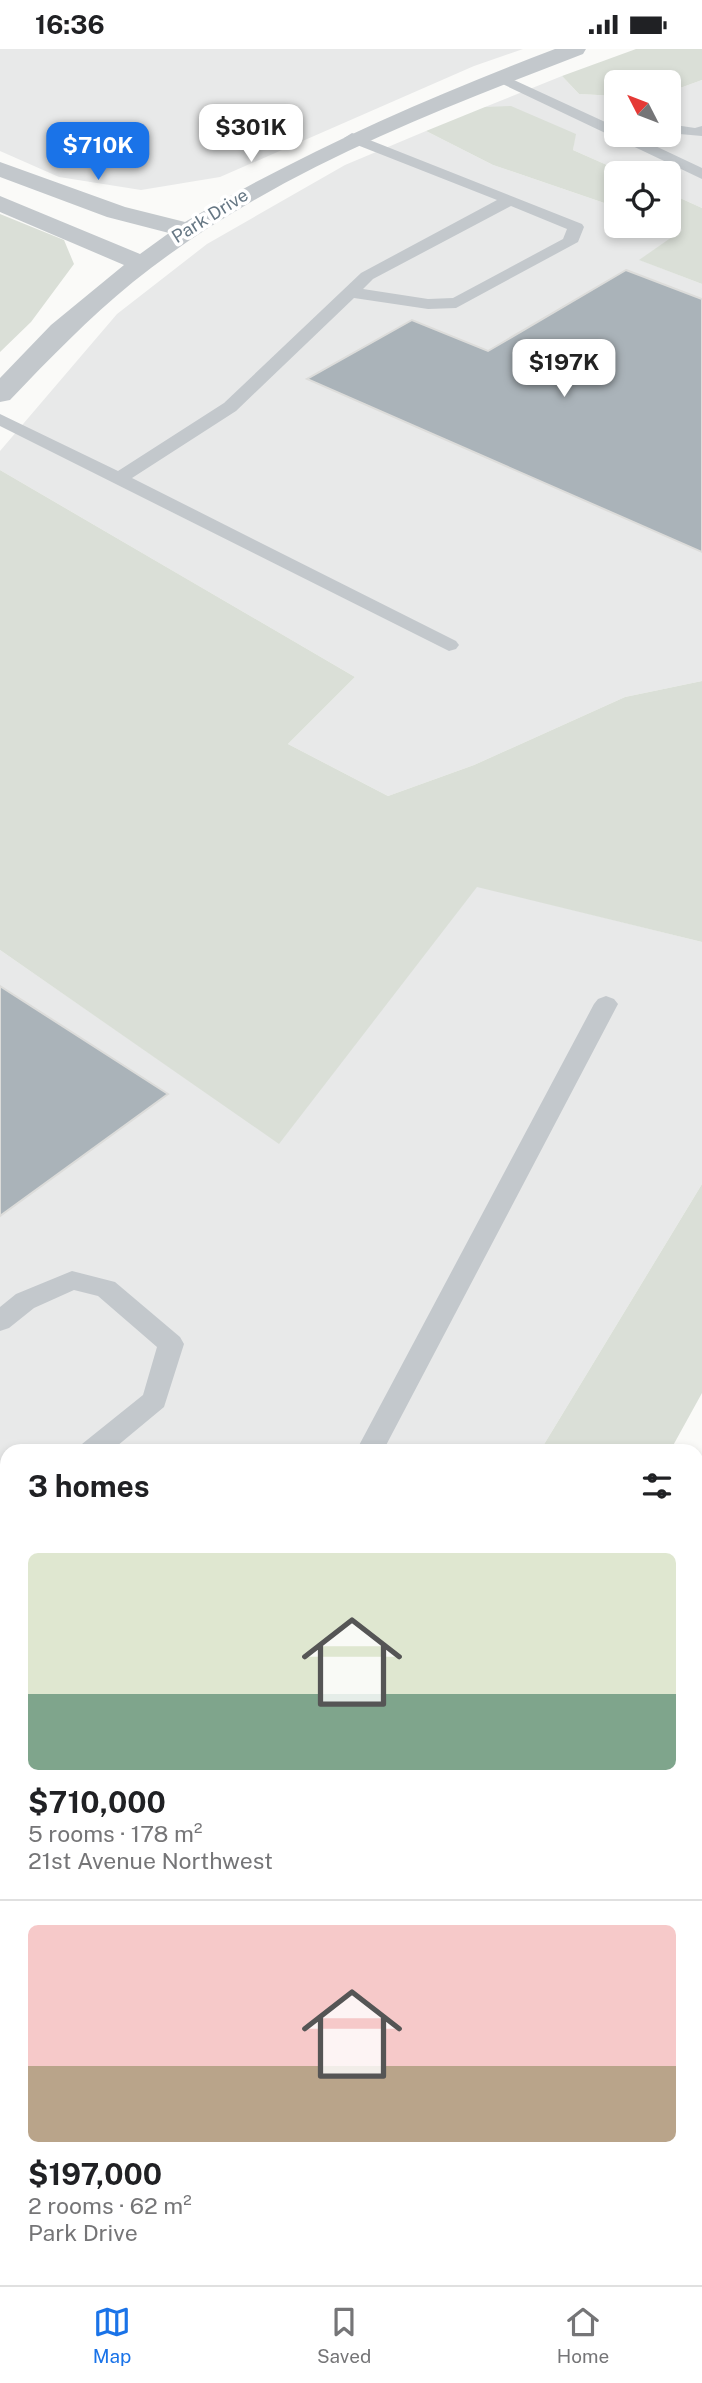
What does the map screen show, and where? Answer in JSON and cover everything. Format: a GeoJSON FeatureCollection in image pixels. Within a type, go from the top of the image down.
{"type":"FeatureCollection","features":[{"type":"Feature","properties":{"kind":"street","name":"Park Drive"},"geometry":{"type":"LineString","coordinates":[[0,394],[69,321],[140,263],[186,230],[292,168],[352,138],[499,77],[575,49]]}},
{"type":"Feature","properties":{"kind":"street"},"geometry":{"type":"LineString","coordinates":[[0,169],[116,212],[186,230]]}},
{"type":"Feature","properties":{"kind":"street"},"geometry":{"type":"LineString","coordinates":[[0,203],[140,263]]}},
{"type":"Feature","properties":{"kind":"lane"},"geometry":{"type":"LineString","coordinates":[[499,77],[604,128]]}},
{"type":"Feature","properties":{"kind":"lane"},"geometry":{"type":"LineString","coordinates":[[590,121],[604,119]]}},
{"type":"Feature","properties":{"kind":"lane"},"geometry":{"type":"LineString","coordinates":[[681,131],[695,134],[702,131]]}},
{"type":"Feature","properties":{"kind":"lane"},"geometry":{"type":"LineString","coordinates":[[350,292],[428,304],[457,303],[570,242],[576,227],[352,138]]}},
{"type":"Feature","properties":{"kind":"lane"},"geometry":{"type":"LineString","coordinates":[[645,147],[702,174]]}},
{"type":"Feature","properties":{"kind":"lane"},"geometry":{"type":"LineString","coordinates":[[119,479],[230,407],[367,277],[510,200]]}},
{"type":"Feature","properties":{"kind":"lane"},"geometry":{"type":"LineString","coordinates":[[0,419],[449,645]]}},
{"type":"Feature","properties":{"kind":"lane"},"geometry":{"type":"LineString","coordinates":[[373,1444],[606,1005]]}},
{"type":"Feature","properties":{"kind":"lane"},"geometry":{"type":"LineString","coordinates":[[0,1321],[25,1301],[72,1280],[106,1289],[171,1344],[155,1400],[101,1444]]}},
{"type":"Feature","properties":{"kind":"shaded area"},"geometry":{"type":"Polygon","coordinates":[[[0,49],[523,49],[474,66],[220,177],[141,190],[59,177],[0,151],[0,49]]]}},
{"type":"Feature","properties":{"kind":"shaded area"},"geometry":{"type":"Polygon","coordinates":[[[636,49],[702,49],[702,80],[681,88],[681,70],[604,70],[604,95],[579,94],[562,76],[636,49]]]}},
{"type":"Feature","properties":{"kind":"shaded area"},"geometry":{"type":"Polygon","coordinates":[[[562,76],[579,94],[604,95],[604,147],[681,147],[681,88],[702,80],[702,208],[681,198],[681,161],[604,161],[604,164],[573,150],[575,134],[485,107],[562,76]]]}},
{"type":"Feature","properties":{"kind":"shaded area"},"geometry":{"type":"Polygon","coordinates":[[[511,106],[576,134],[573,150],[604,164],[604,203],[493,165],[426,131],[485,107],[511,106]]]}},
{"type":"Feature","properties":{"kind":"shaded area"},"geometry":{"type":"Polygon","coordinates":[[[426,131],[493,165],[604,203],[604,238],[672,238],[640,260],[702,284],[702,681],[625,697],[474,765],[388,796],[288,744],[355,677],[0,470],[0,451],[117,314],[207,244],[345,165],[426,131]]]}},
{"type":"Feature","properties":{"kind":"shaded area"},"geometry":{"type":"Polygon","coordinates":[[[681,198],[702,208],[702,284],[639,260],[671,238],[681,238],[681,198]]]}},
{"type":"Feature","properties":{"kind":"shaded area"},"geometry":{"type":"Polygon","coordinates":[[[0,214],[64,240],[74,264],[31,322],[0,352],[0,214]]]}},
{"type":"Feature","properties":{"kind":"shaded area"},"geometry":{"type":"Polygon","coordinates":[[[0,470],[355,677],[288,744],[388,796],[474,765],[625,697],[702,681],[702,942],[477,887],[279,1144],[0,950],[0,470]]]}},
{"type":"Feature","properties":{"kind":"shaded area"},"geometry":{"type":"Polygon","coordinates":[[[477,886],[702,942],[702,1184],[544,1444],[0,1444],[0,950],[279,1143],[477,886]]]}},
{"type":"Feature","properties":{"kind":"shaded area"},"geometry":{"type":"Polygon","coordinates":[[[702,1184],[702,1393],[674,1444],[544,1444],[702,1184]]]}},
{"type":"Feature","properties":{"kind":"building"},"geometry":{"type":"Polygon","coordinates":[[[626,270],[702,299],[702,552],[307,379],[412,320],[488,351],[626,270]]]}},
{"type":"Feature","properties":{"kind":"building"},"geometry":{"type":"Polygon","coordinates":[[[0,986],[168,1094],[0,1216],[0,986]]]}}]}
